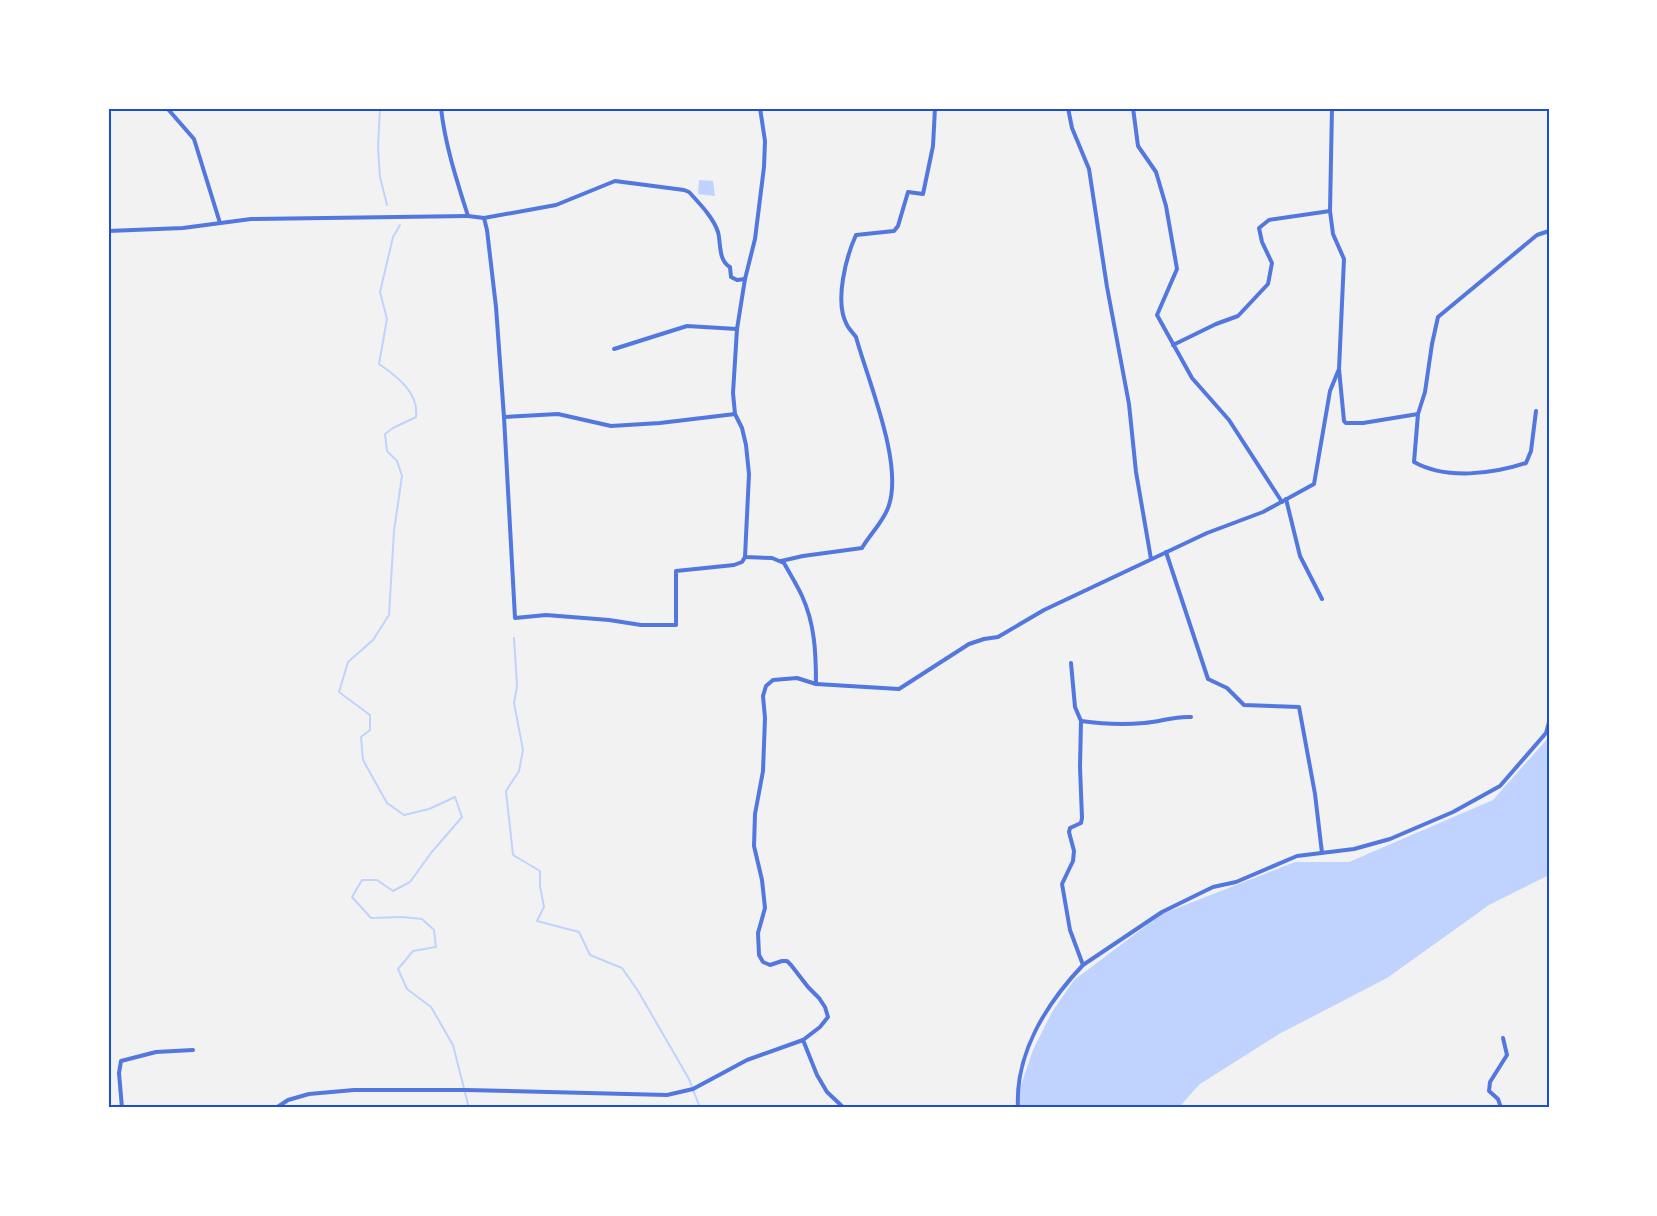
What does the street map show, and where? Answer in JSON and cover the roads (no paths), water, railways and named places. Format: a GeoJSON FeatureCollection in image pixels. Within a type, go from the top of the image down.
{"type":"FeatureCollection","features":[{"type":"Feature","properties":{"kind":"street"},"geometry":{"type":"LineString","coordinates":[[167,108],[194,139],[220,223]]}},
{"type":"Feature","properties":{"kind":"street"},"geometry":{"type":"LineString","coordinates":[[441,108],[452,164],[468,216]]}},
{"type":"Feature","properties":{"kind":"street"},"geometry":{"type":"LineString","coordinates":[[484,218],[496,307],[515,618],[546,615],[641,625],[676,625],[676,571],[734,565],[742,562],[745,557],[749,474],[742,428],[735,414],[733,393],[737,329],[745,279],[755,239],[764,167],[765,141],[760,108]]}},
{"type":"Feature","properties":{"kind":"street"},"geometry":{"type":"LineString","coordinates":[[780,561],[862,548],[889,508],[893,492],[889,447],[856,337],[846,324],[842,289],[849,252],[856,235],[894,231],[898,226],[908,192],[923,194],[933,146],[935,108]]}},
{"type":"Feature","properties":{"kind":"street"},"geometry":{"type":"LineString","coordinates":[[1068,108],[1072,128],[1089,169],[1107,287],[1129,404],[1136,472],[1150,559]]}},
{"type":"Feature","properties":{"kind":"street"},"geometry":{"type":"LineString","coordinates":[[1133,108],[1138,147],[1156,172],[1166,206],[1178,269],[1157,315],[1192,378],[1229,420],[1284,501],[1299,556],[1322,599]]}},
{"type":"Feature","properties":{"kind":"street"},"geometry":{"type":"LineString","coordinates":[[1332,108],[1330,211],[1333,234],[1344,259],[1339,369],[1344,421],[1363,423],[1418,414]]}},
{"type":"Feature","properties":{"kind":"street"},"geometry":{"type":"LineString","coordinates":[[108,231],[183,228],[251,219],[468,216],[484,218],[556,205],[615,181],[689,192],[713,220],[723,259],[730,267],[731,277],[737,280],[745,279]]}},
{"type":"Feature","properties":{"kind":"street"},"geometry":{"type":"LineString","coordinates":[[1173,345],[1238,316],[1268,284],[1272,263],[1262,242],[1259,228],[1269,220],[1330,211]]}},
{"type":"Feature","properties":{"kind":"street"},"geometry":{"type":"LineString","coordinates":[[1536,411],[1531,451],[1526,463],[1494,471],[1469,473],[1434,469],[1414,462],[1418,414],[1425,392],[1438,317],[1538,235],[1549,231]]}},
{"type":"Feature","properties":{"kind":"street"},"geometry":{"type":"LineString","coordinates":[[614,349],[687,326],[737,329]]}},
{"type":"Feature","properties":{"kind":"street"},"geometry":{"type":"LineString","coordinates":[[276,1108],[288,1100],[309,1094],[354,1090],[667,1095],[693,1089],[747,1060],[803,1040],[825,1022],[828,1017],[826,1011],[819,998],[791,964],[782,961],[770,965],[763,962],[759,956],[758,933],[765,908],[762,880],[754,846],[755,814],[763,771],[765,718],[763,696],[766,686],[773,680],[797,678],[816,684],[898,689],[969,644],[998,637],[1044,610],[1150,559],[1284,501],[1314,484],[1330,391],[1339,369]]}},
{"type":"Feature","properties":{"kind":"street"},"geometry":{"type":"LineString","coordinates":[[504,417],[558,414],[611,426],[735,414]]}},
{"type":"Feature","properties":{"kind":"street"},"geometry":{"type":"LineString","coordinates":[[1166,552],[1208,679],[1227,688],[1244,705],[1299,707],[1315,794],[1322,853]]}},
{"type":"Feature","properties":{"kind":"street"},"geometry":{"type":"LineString","coordinates":[[745,557],[772,558],[784,563],[809,616],[815,646],[816,684]]}},
{"type":"Feature","properties":{"kind":"street"},"geometry":{"type":"LineString","coordinates":[[1071,663],[1075,707],[1082,722],[1080,767],[1082,818],[1081,823],[1070,828],[1069,831],[1074,851],[1073,861],[1062,884],[1070,930],[1083,965]]}},
{"type":"Feature","properties":{"kind":"street"},"geometry":{"type":"LineString","coordinates":[[1082,722],[1142,724],[1173,717],[1191,717]]}},
{"type":"Feature","properties":{"kind":"street"},"geometry":{"type":"LineString","coordinates":[[1018,1108],[1020,1069],[1031,1037],[1072,976],[1083,965],[1162,912],[1213,887],[1236,882],[1297,856],[1354,849],[1390,839],[1453,812],[1500,786],[1546,733],[1549,722]]}},
{"type":"Feature","properties":{"kind":"street"},"geometry":{"type":"LineString","coordinates":[[1500,1108],[1498,1099],[1489,1091],[1490,1082],[1507,1054],[1503,1038]]}},
{"type":"Feature","properties":{"kind":"street"},"geometry":{"type":"LineString","coordinates":[[803,1040],[822,1084],[844,1108]]}},
{"type":"Feature","properties":{"kind":"street"},"geometry":{"type":"LineString","coordinates":[[122,1108],[119,1073],[121,1060],[156,1053],[193,1050]]}},
{"type":"Feature","properties":{"kind":"water"},"geometry":{"type":"Polygon","coordinates":[[[699,180],[713,181],[715,196],[698,194],[699,180]]]}},
{"type":"Feature","properties":{"kind":"water"},"geometry":{"type":"Polygon","coordinates":[[[1549,737],[1549,875],[1489,905],[1387,978],[1279,1034],[1200,1084],[1178,1108],[1020,1108],[1019,1091],[1033,1050],[1052,1012],[1074,980],[1162,914],[1295,862],[1349,862],[1493,800],[1549,737]]]}},
{"type":"Feature","properties":{"kind":"waterway"},"geometry":{"type":"LineString","coordinates":[[380,108],[378,147],[380,177],[387,205]]}},
{"type":"Feature","properties":{"kind":"waterway"},"geometry":{"type":"LineString","coordinates":[[400,225],[393,237],[380,292],[387,319],[379,364],[400,380],[411,393],[416,408],[416,417],[385,434],[387,451],[397,461],[402,476],[394,531],[389,615],[373,640],[348,662],[339,692],[370,715],[370,730],[361,737],[363,760],[387,803],[404,815],[429,809],[455,797],[462,817],[410,882],[393,891],[377,880],[362,880],[352,897],[371,918],[422,919],[434,930],[436,947],[413,951],[398,969],[407,989],[431,1007],[453,1045],[469,1108]]}},
{"type":"Feature","properties":{"kind":"waterway"},"geometry":{"type":"LineString","coordinates":[[514,638],[517,686],[514,703],[523,750],[519,771],[506,791],[513,855],[540,871],[544,907],[537,921],[579,932],[590,955],[622,968],[638,991],[689,1079],[700,1108]]}}]}
